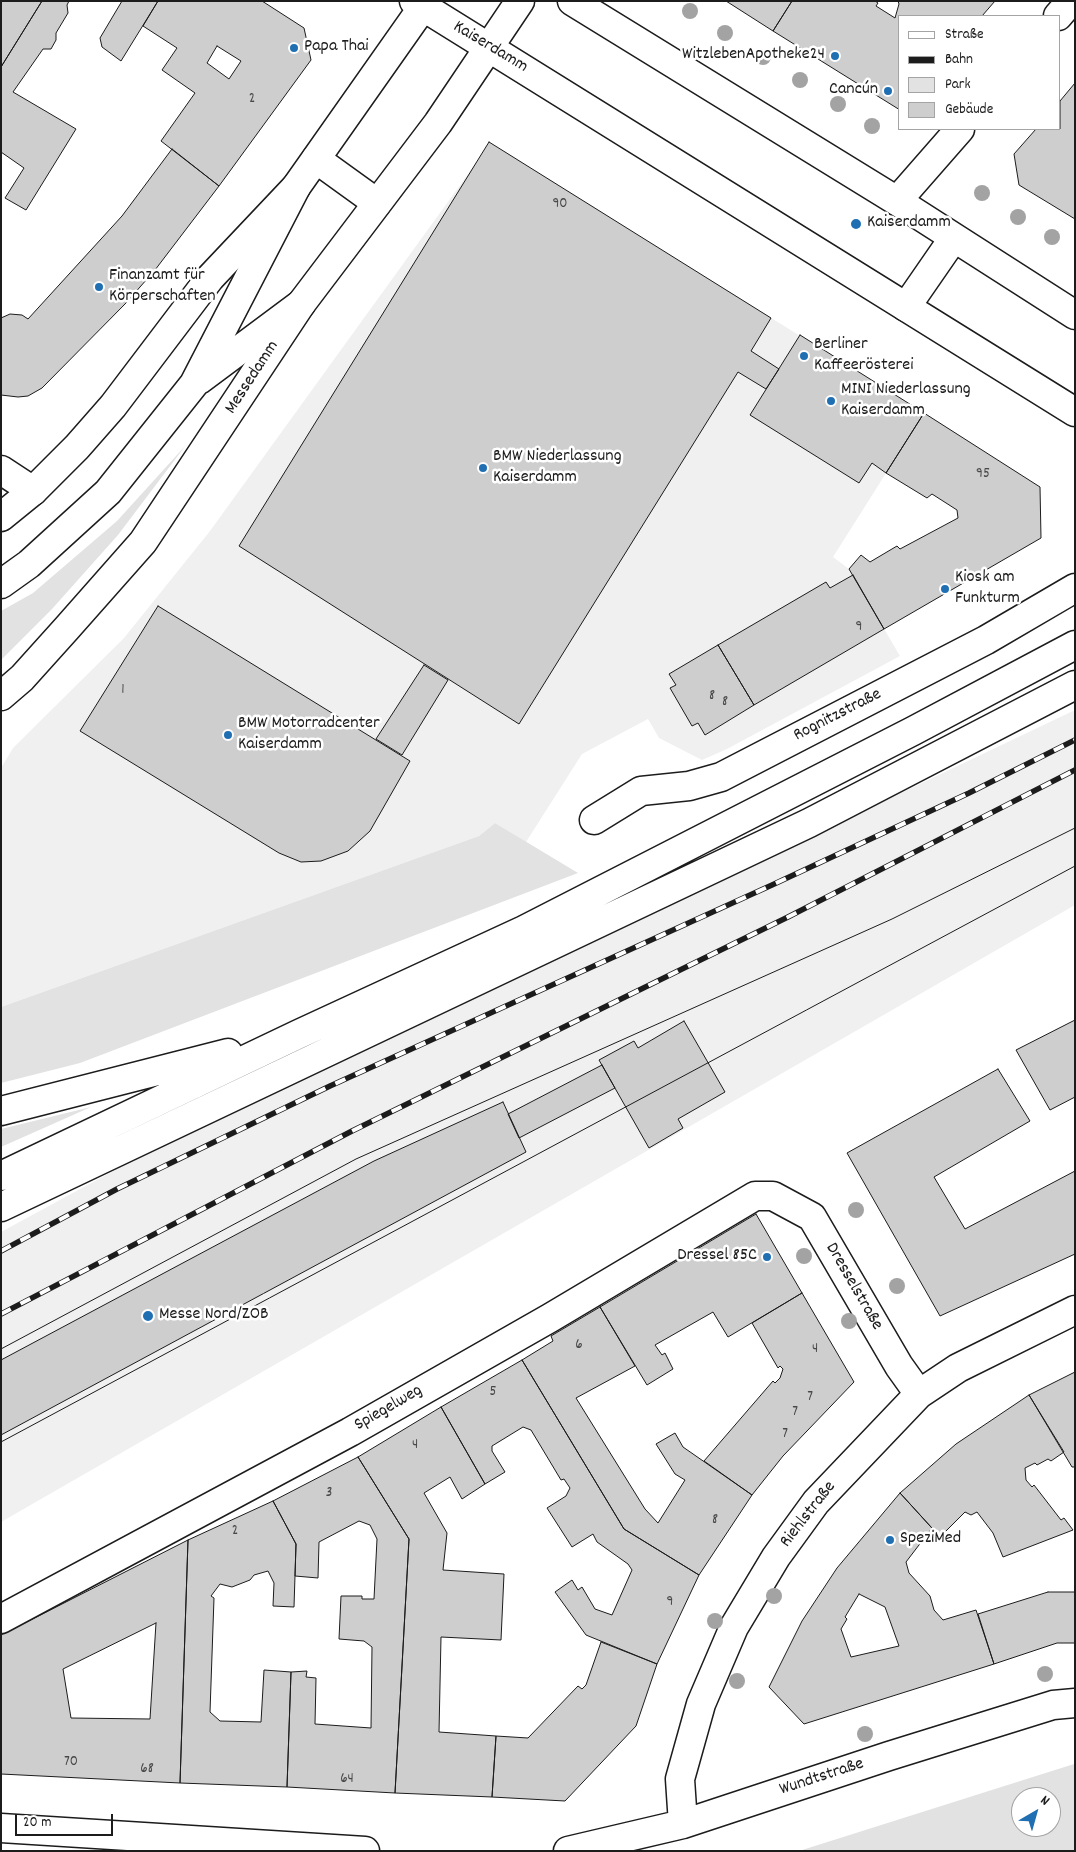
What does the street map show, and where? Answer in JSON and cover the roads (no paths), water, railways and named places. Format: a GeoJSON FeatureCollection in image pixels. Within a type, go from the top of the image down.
{"type":"FeatureCollection","features":[{"type":"Feature","properties":{"kind":"main road","name":"Messedamm"},"geometry":{"type":"LineString","coordinates":[[1,696],[22,678],[142,542],[301,304],[438,123],[520,1]]}},
{"type":"Feature","properties":{"kind":"main road"},"geometry":{"type":"LineString","coordinates":[[572,1],[897,201],[953,239],[1075,315]]}},
{"type":"Feature","properties":{"kind":"main road"},"geometry":{"type":"LineString","coordinates":[[1059,15],[1071,1]]}},
{"type":"Feature","properties":{"kind":"main road","name":"Kaiserdamm"},"geometry":{"type":"LineString","coordinates":[[421,3],[1075,412]]}},
{"type":"Feature","properties":{"kind":"main road"},"geometry":{"type":"LineString","coordinates":[[1,517],[33,491],[77,447],[113,406],[210,278],[296,187],[421,3]]}},
{"type":"Feature","properties":{"kind":"main road"},"geometry":{"type":"LineString","coordinates":[[897,201],[959,130]]}},
{"type":"Feature","properties":{"kind":"main road"},"geometry":{"type":"LineString","coordinates":[[316,159],[378,203]]}},
{"type":"Feature","properties":{"kind":"main road"},"geometry":{"type":"LineString","coordinates":[[1,584],[29,564],[108,492],[194,384],[296,187]]}},
{"type":"Feature","properties":{"kind":"main road"},"geometry":{"type":"LineString","coordinates":[[906,307],[953,239]]}},
{"type":"Feature","properties":{"kind":"main road"},"geometry":{"type":"LineString","coordinates":[[194,384],[301,304]]}},
{"type":"Feature","properties":{"kind":"main road"},"geometry":{"type":"LineString","coordinates":[[1,470],[33,491]]}},
{"type":"Feature","properties":{"kind":"main road","name":"Rognitzstraße"},"geometry":{"type":"LineString","coordinates":[[594,820],[641,791],[689,786],[721,777],[986,640],[1075,588]]}},
{"type":"Feature","properties":{"kind":"main road"},"geometry":{"type":"LineString","coordinates":[[1,1176],[299,1034],[524,930],[913,731],[1075,645]]}},
{"type":"Feature","properties":{"kind":"main road"},"geometry":{"type":"LineString","coordinates":[[1,1207],[808,824],[1075,684]]}},
{"type":"Feature","properties":{"kind":"main road"},"geometry":{"type":"LineString","coordinates":[[1,1111],[299,1034]]}},
{"type":"Feature","properties":{"kind":"main road","name":"Spiegelweg"},"geometry":{"type":"LineString","coordinates":[[1,1619],[350,1432],[550,1318],[755,1196],[773,1196]]}},
{"type":"Feature","properties":{"kind":"main road","name":"Dresselstraße"},"geometry":{"type":"LineString","coordinates":[[773,1196],[812,1217],[900,1366],[919,1394]]}},
{"type":"Feature","properties":{"kind":"main road","name":"Riehlstraße"},"geometry":{"type":"LineString","coordinates":[[683,1824],[680,1779],[701,1704],[734,1626],[776,1557],[816,1502],[919,1394],[958,1368],[1075,1310]]}},
{"type":"Feature","properties":{"kind":"main road","name":"Wundtstraße"},"geometry":{"type":"LineString","coordinates":[[568,1851],[683,1824],[1053,1705],[1075,1703]]}},
{"type":"Feature","properties":{"kind":"main road"},"geometry":{"type":"LineString","coordinates":[[1,1828],[366,1851]]}},
{"type":"Feature","properties":{"kind":"tram line"},"geometry":{"type":"LineString","coordinates":[[1,1349],[356,1159],[892,919],[1075,828]]}},
{"type":"Feature","properties":{"kind":"tram line"},"geometry":{"type":"LineString","coordinates":[[1,1442],[1075,866]]}},
{"type":"Feature","properties":{"kind":"railway"},"geometry":{"type":"LineString","coordinates":[[1,1251],[117,1189],[330,1086],[772,885],[969,793],[1075,740]]}},
{"type":"Feature","properties":{"kind":"railway"},"geometry":{"type":"LineString","coordinates":[[1,1314],[352,1131],[788,917],[1075,770]]}},
{"type":"Feature","properties":{"kind":"place","name":"Papa Thai"},"geometry":{"type":"Point","coordinates":[294,48]}},
{"type":"Feature","properties":{"kind":"place","name":"WitzlebenApotheke24"},"geometry":{"type":"Point","coordinates":[835,56]}},
{"type":"Feature","properties":{"kind":"place","name":"Cancún"},"geometry":{"type":"Point","coordinates":[888,91]}},
{"type":"Feature","properties":{"kind":"place","name":"Kaiserdamm"},"geometry":{"type":"Point","coordinates":[856,224]}},
{"type":"Feature","properties":{"kind":"place","name":"Finanzamt für Körperschaften"},"geometry":{"type":"Point","coordinates":[99,287]}},
{"type":"Feature","properties":{"kind":"place","name":"Berliner Kaffeerösterei"},"geometry":{"type":"Point","coordinates":[804,356]}},
{"type":"Feature","properties":{"kind":"place","name":"MINI Niederlassung Kaiserdamm"},"geometry":{"type":"Point","coordinates":[831,401]}},
{"type":"Feature","properties":{"kind":"place","name":"BMW Niederlassung Kaiserdamm"},"geometry":{"type":"Point","coordinates":[483,468]}},
{"type":"Feature","properties":{"kind":"place","name":"Kiosk am Funkturm"},"geometry":{"type":"Point","coordinates":[945,589]}},
{"type":"Feature","properties":{"kind":"place","name":"BMW Motorradcenter Kaiserdamm"},"geometry":{"type":"Point","coordinates":[228,735]}},
{"type":"Feature","properties":{"kind":"place","name":"Dressel 85C"},"geometry":{"type":"Point","coordinates":[767,1257]}},
{"type":"Feature","properties":{"kind":"place","name":"Messe Nord/ZOB"},"geometry":{"type":"Point","coordinates":[148,1316]}},
{"type":"Feature","properties":{"kind":"place","name":"SpeziMed"},"geometry":{"type":"Point","coordinates":[890,1540]}}]}
